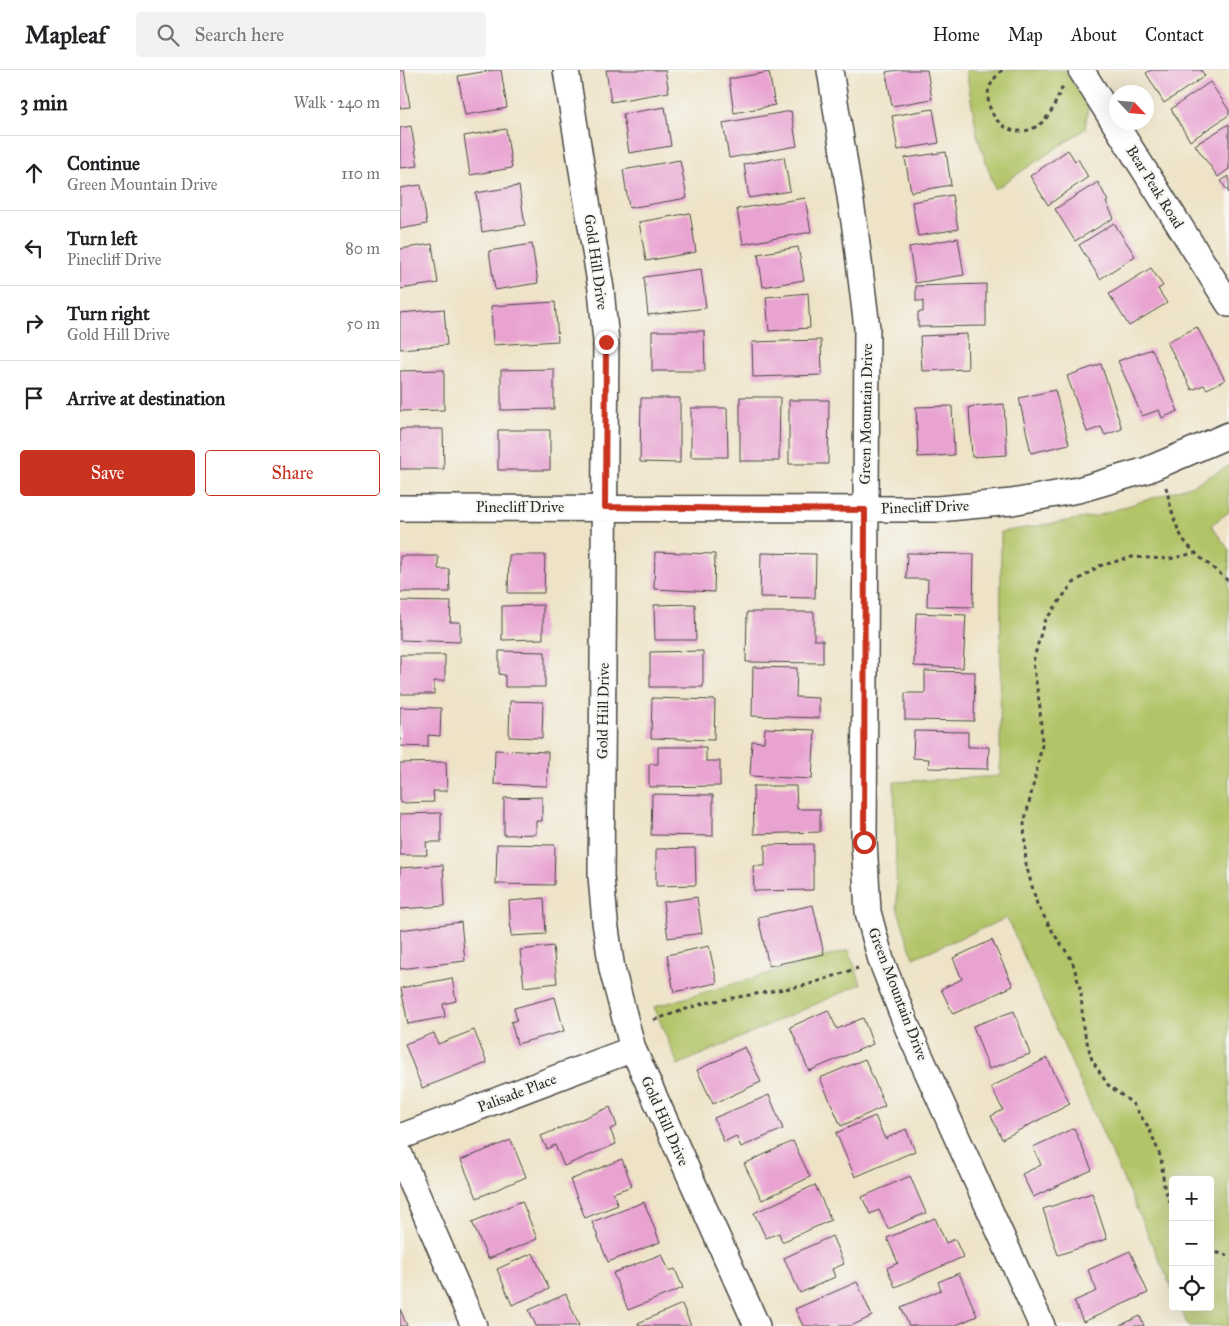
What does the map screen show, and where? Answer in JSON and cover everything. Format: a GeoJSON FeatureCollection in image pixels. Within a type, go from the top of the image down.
{"type":"FeatureCollection","features":[{"type":"Feature","properties":{"kind":"street","name":"Gold Hill Drive"},"geometry":{"type":"LineString","coordinates":[[566,70],[601,289],[606,342],[601,876],[612,969],[633,1049],[757,1326]]}},
{"type":"Feature","properties":{"kind":"street","name":"Green Mountain Drive"},"geometry":{"type":"LineString","coordinates":[[830,70],[856,228],[867,328],[864,842],[868,912],[881,960],[908,1029],[1042,1326]]}},
{"type":"Feature","properties":{"kind":"street","name":"Bear Peak Road"},"geometry":{"type":"LineString","coordinates":[[1083,72],[1229,304]]}},
{"type":"Feature","properties":{"kind":"street","name":"Pinecliff Drive"},"geometry":{"type":"LineString","coordinates":[[400,508],[605,507],[865,510],[947,508],[1012,502],[1078,490],[1148,470],[1229,435]]}},
{"type":"Feature","properties":{"kind":"street","name":"Palisade Place"},"geometry":{"type":"LineString","coordinates":[[400,1137],[633,1049]]}},
{"type":"Feature","properties":{"kind":"street"},"geometry":{"type":"LineString","coordinates":[[400,1155],[474,1326]]}},
{"type":"Feature","properties":{"kind":"path"},"geometry":{"type":"LineString","coordinates":[[1002,70],[995,78],[989,90],[990,108],[997,121],[1008,128],[1020,131],[1037,127],[1048,117],[1062,88],[1083,72]]}},
{"type":"Feature","properties":{"kind":"path"},"geometry":{"type":"LineString","coordinates":[[1166,487],[1172,513],[1183,539],[1229,582]]}},
{"type":"Feature","properties":{"kind":"path"},"geometry":{"type":"LineString","coordinates":[[1169,1199],[1164,1186],[1161,1158],[1149,1128],[1132,1103],[1108,1085],[1092,1060],[1083,1027],[1081,992],[1072,960],[1037,904],[1026,865],[1024,824],[1042,745],[1040,708],[1034,662],[1044,622],[1072,584],[1099,566],[1132,557],[1169,559],[1196,553]]}},
{"type":"Feature","properties":{"kind":"path"},"geometry":{"type":"LineString","coordinates":[[654,1020],[704,1004],[807,985],[858,968]]}},
{"type":"Feature","properties":{"kind":"path"},"geometry":{"type":"LineString","coordinates":[[1214,1251],[1229,1256]]}},
{"type":"Feature","properties":{"kind":"green space"},"geometry":{"type":"Polygon","coordinates":[[[966,70],[1065,70],[1088,107],[1085,129],[995,189],[977,135],[966,70]]]}},
{"type":"Feature","properties":{"kind":"green space"},"geometry":{"type":"Polygon","coordinates":[[[1229,466],[1229,512],[1211,525],[1229,550],[1229,1326],[1188,1326],[1182,1311],[1214,1311],[1214,1176],[1169,1176],[1169,1282],[1007,918],[913,958],[897,907],[894,782],[1000,776],[1001,532],[1096,516],[1193,485],[1229,466]]]}},
{"type":"Feature","properties":{"kind":"green space"},"geometry":{"type":"Polygon","coordinates":[[[849,950],[861,984],[678,1065],[654,1007],[849,950]]]}},
{"type":"Feature","properties":{"kind":"building"},"geometry":{"type":"Polygon","coordinates":[[[400,70],[404,70],[410,107],[400,108],[400,70]]]}},
{"type":"Feature","properties":{"kind":"building"},"geometry":{"type":"Polygon","coordinates":[[[501,70],[507,108],[465,115],[458,76],[501,70]]]}},
{"type":"Feature","properties":{"kind":"building"},"geometry":{"type":"Polygon","coordinates":[[[606,70],[665,70],[669,92],[611,102],[606,70]]]}},
{"type":"Feature","properties":{"kind":"building"},"geometry":{"type":"Polygon","coordinates":[[[927,70],[932,99],[892,106],[886,72],[927,70]]]}},
{"type":"Feature","properties":{"kind":"building"},"geometry":{"type":"Polygon","coordinates":[[[1151,70],[1201,70],[1205,76],[1164,103],[1146,73],[1151,70]]]}},
{"type":"Feature","properties":{"kind":"building"},"geometry":{"type":"Polygon","coordinates":[[[769,72],[775,105],[734,113],[729,79],[769,72]]]}},
{"type":"Feature","properties":{"kind":"building"},"geometry":{"type":"Polygon","coordinates":[[[1210,82],[1229,110],[1229,115],[1190,141],[1171,109],[1210,82]]]}},
{"type":"Feature","properties":{"kind":"building"},"geometry":{"type":"Polygon","coordinates":[[[665,107],[671,146],[629,153],[623,114],[665,107]]]}},
{"type":"Feature","properties":{"kind":"building"},"geometry":{"type":"Polygon","coordinates":[[[933,109],[939,143],[898,150],[892,116],[933,109]]]}},
{"type":"Feature","properties":{"kind":"building"},"geometry":{"type":"Polygon","coordinates":[[[791,111],[797,146],[729,158],[723,123],[791,111]]]}},
{"type":"Feature","properties":{"kind":"building"},"geometry":{"type":"Polygon","coordinates":[[[1229,124],[1229,169],[1218,177],[1195,145],[1229,124]]]}},
{"type":"Feature","properties":{"kind":"building"},"geometry":{"type":"Polygon","coordinates":[[[411,126],[418,166],[400,168],[400,128],[411,126]]]}},
{"type":"Feature","properties":{"kind":"building"},"geometry":{"type":"Polygon","coordinates":[[[506,129],[512,168],[470,175],[464,136],[506,129]]]}},
{"type":"Feature","properties":{"kind":"building"},"geometry":{"type":"Polygon","coordinates":[[[1068,150],[1075,161],[1078,159],[1088,177],[1048,205],[1030,176],[1068,150]]]}},
{"type":"Feature","properties":{"kind":"building"},"geometry":{"type":"Polygon","coordinates":[[[946,152],[951,185],[911,192],[905,158],[946,152]]]}},
{"type":"Feature","properties":{"kind":"building"},"geometry":{"type":"Polygon","coordinates":[[[784,157],[790,191],[749,198],[744,164],[784,157]]]}},
{"type":"Feature","properties":{"kind":"building"},"geometry":{"type":"Polygon","coordinates":[[[680,160],[687,198],[629,208],[623,170],[680,160]]]}},
{"type":"Feature","properties":{"kind":"building"},"geometry":{"type":"Polygon","coordinates":[[[1229,176],[1229,193],[1221,181],[1229,176]]]}},
{"type":"Feature","properties":{"kind":"building"},"geometry":{"type":"Polygon","coordinates":[[[1098,182],[1114,218],[1075,241],[1055,209],[1098,182]]]}},
{"type":"Feature","properties":{"kind":"building"},"geometry":{"type":"Polygon","coordinates":[[[421,185],[427,224],[400,229],[400,188],[421,185]]]}},
{"type":"Feature","properties":{"kind":"building"},"geometry":{"type":"Polygon","coordinates":[[[519,186],[525,225],[482,232],[476,193],[519,186]]]}},
{"type":"Feature","properties":{"kind":"building"},"geometry":{"type":"Polygon","coordinates":[[[952,195],[958,229],[918,236],[912,202],[952,195]]]}},
{"type":"Feature","properties":{"kind":"building"},"geometry":{"type":"Polygon","coordinates":[[[805,198],[811,232],[743,244],[737,209],[805,198]]]}},
{"type":"Feature","properties":{"kind":"building"},"geometry":{"type":"Polygon","coordinates":[[[690,213],[696,252],[646,261],[639,222],[690,213]]]}},
{"type":"Feature","properties":{"kind":"building"},"geometry":{"type":"Polygon","coordinates":[[[1114,223],[1135,256],[1100,279],[1079,245],[1114,223]]]}},
{"type":"Feature","properties":{"kind":"building"},"geometry":{"type":"Polygon","coordinates":[[[958,238],[964,275],[915,283],[909,247],[958,238]]]}},
{"type":"Feature","properties":{"kind":"building"},"geometry":{"type":"Polygon","coordinates":[[[432,244],[438,283],[400,289],[400,249],[432,244]]]}},
{"type":"Feature","properties":{"kind":"building"},"geometry":{"type":"Polygon","coordinates":[[[532,244],[538,283],[495,290],[489,251],[532,244]]]}},
{"type":"Feature","properties":{"kind":"building"},"geometry":{"type":"Polygon","coordinates":[[[798,247],[804,280],[763,287],[758,254],[798,247]]]}},
{"type":"Feature","properties":{"kind":"building"},"geometry":{"type":"Polygon","coordinates":[[[1151,268],[1163,286],[1158,289],[1167,303],[1129,326],[1109,294],[1151,268]]]}},
{"type":"Feature","properties":{"kind":"building"},"geometry":{"type":"Polygon","coordinates":[[[701,269],[706,308],[648,315],[644,277],[701,269]]]}},
{"type":"Feature","properties":{"kind":"building"},"geometry":{"type":"Polygon","coordinates":[[[986,284],[986,326],[918,327],[918,312],[923,312],[923,301],[916,301],[916,286],[986,284]]]}},
{"type":"Feature","properties":{"kind":"building"},"geometry":{"type":"Polygon","coordinates":[[[808,293],[810,328],[769,331],[766,297],[808,293]]]}},
{"type":"Feature","properties":{"kind":"building"},"geometry":{"type":"Polygon","coordinates":[[[555,302],[558,341],[493,345],[491,306],[555,302]]]}},
{"type":"Feature","properties":{"kind":"building"},"geometry":{"type":"Polygon","coordinates":[[[444,309],[447,345],[400,349],[400,313],[444,309]]]}},
{"type":"Feature","properties":{"kind":"building"},"geometry":{"type":"Polygon","coordinates":[[[1197,327],[1225,380],[1207,389],[1204,385],[1192,390],[1167,342],[1197,327]]]}},
{"type":"Feature","properties":{"kind":"building"},"geometry":{"type":"Polygon","coordinates":[[[652,331],[704,331],[705,371],[652,371],[652,331]]]}},
{"type":"Feature","properties":{"kind":"building"},"geometry":{"type":"Polygon","coordinates":[[[967,334],[968,369],[922,371],[920,336],[967,334]]]}},
{"type":"Feature","properties":{"kind":"building"},"geometry":{"type":"Polygon","coordinates":[[[821,340],[822,375],[753,377],[752,342],[821,340]]]}},
{"type":"Feature","properties":{"kind":"building"},"geometry":{"type":"Polygon","coordinates":[[[1152,349],[1178,411],[1162,418],[1159,410],[1142,416],[1118,361],[1152,349]]]}},
{"type":"Feature","properties":{"kind":"building"},"geometry":{"type":"Polygon","coordinates":[[[1101,364],[1122,429],[1105,435],[1101,427],[1087,432],[1067,376],[1101,364]]]}},
{"type":"Feature","properties":{"kind":"building"},"geometry":{"type":"Polygon","coordinates":[[[554,369],[554,409],[501,410],[501,370],[554,369]]]}},
{"type":"Feature","properties":{"kind":"building"},"geometry":{"type":"Polygon","coordinates":[[[444,370],[444,410],[400,411],[400,371],[444,370]]]}},
{"type":"Feature","properties":{"kind":"building"},"geometry":{"type":"Polygon","coordinates":[[[1055,390],[1069,444],[1031,453],[1019,398],[1055,390]]]}},
{"type":"Feature","properties":{"kind":"building"},"geometry":{"type":"Polygon","coordinates":[[[740,397],[780,397],[779,461],[740,461],[740,397]]]}},
{"type":"Feature","properties":{"kind":"building"},"geometry":{"type":"Polygon","coordinates":[[[641,398],[680,398],[680,463],[640,462],[641,398]]]}},
{"type":"Feature","properties":{"kind":"building"},"geometry":{"type":"Polygon","coordinates":[[[789,400],[829,400],[828,464],[789,464],[789,400]]]}},
{"type":"Feature","properties":{"kind":"building"},"geometry":{"type":"Polygon","coordinates":[[[1004,404],[1007,455],[972,457],[969,407],[1004,404]]]}},
{"type":"Feature","properties":{"kind":"building"},"geometry":{"type":"Polygon","coordinates":[[[952,406],[954,455],[918,457],[916,407],[952,406]]]}},
{"type":"Feature","properties":{"kind":"building"},"geometry":{"type":"Polygon","coordinates":[[[691,408],[727,408],[728,457],[691,457],[691,408]]]}},
{"type":"Feature","properties":{"kind":"building"},"geometry":{"type":"Polygon","coordinates":[[[400,429],[443,429],[444,469],[400,469],[400,429]]]}},
{"type":"Feature","properties":{"kind":"building"},"geometry":{"type":"Polygon","coordinates":[[[498,430],[550,430],[550,470],[498,470],[498,430]]]}},
{"type":"Feature","properties":{"kind":"building"},"geometry":{"type":"Polygon","coordinates":[[[655,552],[715,554],[714,592],[654,589],[655,552]]]}},
{"type":"Feature","properties":{"kind":"building"},"geometry":{"type":"Polygon","coordinates":[[[761,553],[816,554],[815,598],[760,597],[761,553]]]}},
{"type":"Feature","properties":{"kind":"building"},"geometry":{"type":"Polygon","coordinates":[[[907,553],[974,554],[973,607],[927,606],[928,579],[906,579],[907,553]]]}},
{"type":"Feature","properties":{"kind":"building"},"geometry":{"type":"Polygon","coordinates":[[[509,555],[545,555],[544,593],[508,593],[509,555]]]}},
{"type":"Feature","properties":{"kind":"building"},"geometry":{"type":"Polygon","coordinates":[[[400,556],[438,556],[438,569],[449,569],[450,592],[400,592],[400,556]]]}},
{"type":"Feature","properties":{"kind":"building"},"geometry":{"type":"Polygon","coordinates":[[[400,601],[451,602],[450,622],[460,622],[460,642],[400,640],[400,601]]]}},
{"type":"Feature","properties":{"kind":"building"},"geometry":{"type":"Polygon","coordinates":[[[695,604],[696,640],[655,640],[654,605],[695,604]]]}},
{"type":"Feature","properties":{"kind":"building"},"geometry":{"type":"Polygon","coordinates":[[[543,605],[543,639],[502,640],[502,606],[543,605]]]}},
{"type":"Feature","properties":{"kind":"building"},"geometry":{"type":"Polygon","coordinates":[[[747,612],[814,612],[814,640],[823,640],[823,663],[746,662],[747,612]]]}},
{"type":"Feature","properties":{"kind":"building"},"geometry":{"type":"Polygon","coordinates":[[[916,613],[966,615],[963,668],[914,666],[916,613]]]}},
{"type":"Feature","properties":{"kind":"building"},"geometry":{"type":"Polygon","coordinates":[[[499,651],[545,652],[545,687],[505,687],[505,675],[499,674],[499,651]]]}},
{"type":"Feature","properties":{"kind":"building"},"geometry":{"type":"Polygon","coordinates":[[[703,651],[703,687],[650,687],[650,652],[703,651]]]}},
{"type":"Feature","properties":{"kind":"building"},"geometry":{"type":"Polygon","coordinates":[[[400,655],[445,655],[445,681],[434,681],[434,694],[400,694],[400,655]]]}},
{"type":"Feature","properties":{"kind":"building"},"geometry":{"type":"Polygon","coordinates":[[[753,667],[797,668],[796,697],[819,698],[819,718],[752,716],[753,667]]]}},
{"type":"Feature","properties":{"kind":"building"},"geometry":{"type":"Polygon","coordinates":[[[925,671],[975,672],[974,721],[905,720],[905,693],[925,693],[925,671]]]}},
{"type":"Feature","properties":{"kind":"building"},"geometry":{"type":"Polygon","coordinates":[[[652,698],[715,700],[714,740],[651,738],[652,698]]]}},
{"type":"Feature","properties":{"kind":"building"},"geometry":{"type":"Polygon","coordinates":[[[510,701],[543,702],[542,738],[509,737],[510,701]]]}},
{"type":"Feature","properties":{"kind":"building"},"geometry":{"type":"Polygon","coordinates":[[[400,707],[441,708],[440,736],[428,735],[428,747],[400,746],[400,707]]]}},
{"type":"Feature","properties":{"kind":"building"},"geometry":{"type":"Polygon","coordinates":[[[765,728],[815,730],[812,779],[750,776],[752,741],[764,742],[765,728]]]}},
{"type":"Feature","properties":{"kind":"building"},"geometry":{"type":"Polygon","coordinates":[[[914,731],[968,732],[968,747],[989,747],[988,769],[928,768],[929,759],[913,758],[914,731]]]}},
{"type":"Feature","properties":{"kind":"building"},"geometry":{"type":"Polygon","coordinates":[[[658,747],[706,747],[706,761],[720,761],[720,786],[649,787],[649,764],[658,764],[658,747]]]}},
{"type":"Feature","properties":{"kind":"building"},"geometry":{"type":"Polygon","coordinates":[[[495,750],[548,752],[547,786],[494,784],[495,750]]]}},
{"type":"Feature","properties":{"kind":"building"},"geometry":{"type":"Polygon","coordinates":[[[446,762],[447,791],[433,791],[434,802],[400,803],[400,763],[446,762]]]}},
{"type":"Feature","properties":{"kind":"building"},"geometry":{"type":"Polygon","coordinates":[[[753,786],[796,786],[797,809],[820,809],[820,832],[754,834],[753,786]]]}},
{"type":"Feature","properties":{"kind":"building"},"geometry":{"type":"Polygon","coordinates":[[[652,794],[713,795],[713,836],[651,835],[652,794]]]}},
{"type":"Feature","properties":{"kind":"building"},"geometry":{"type":"Polygon","coordinates":[[[542,797],[542,821],[536,821],[536,834],[504,835],[504,798],[542,797]]]}},
{"type":"Feature","properties":{"kind":"building"},"geometry":{"type":"Polygon","coordinates":[[[441,813],[441,842],[426,842],[427,855],[400,855],[400,814],[441,813]]]}},
{"type":"Feature","properties":{"kind":"building"},"geometry":{"type":"Polygon","coordinates":[[[497,844],[555,845],[554,885],[496,884],[497,844]]]}},
{"type":"Feature","properties":{"kind":"building"},"geometry":{"type":"Polygon","coordinates":[[[813,844],[813,890],[754,891],[753,866],[765,866],[765,845],[813,844]]]}},
{"type":"Feature","properties":{"kind":"building"},"geometry":{"type":"Polygon","coordinates":[[[695,848],[696,885],[656,886],[656,849],[695,848]]]}},
{"type":"Feature","properties":{"kind":"building"},"geometry":{"type":"Polygon","coordinates":[[[443,865],[445,906],[400,909],[400,868],[443,865]]]}},
{"type":"Feature","properties":{"kind":"building"},"geometry":{"type":"Polygon","coordinates":[[[697,897],[702,933],[668,938],[663,902],[697,897]]]}},
{"type":"Feature","properties":{"kind":"building"},"geometry":{"type":"Polygon","coordinates":[[[544,898],[546,934],[511,936],[509,901],[544,898]]]}},
{"type":"Feature","properties":{"kind":"building"},"geometry":{"type":"Polygon","coordinates":[[[813,905],[824,954],[769,966],[758,917],[813,905]]]}},
{"type":"Feature","properties":{"kind":"building"},"geometry":{"type":"Polygon","coordinates":[[[461,922],[465,961],[400,969],[400,930],[461,922]]]}},
{"type":"Feature","properties":{"kind":"building"},"geometry":{"type":"Polygon","coordinates":[[[992,940],[1013,986],[953,1014],[941,989],[962,979],[953,958],[992,940]]]}},
{"type":"Feature","properties":{"kind":"building"},"geometry":{"type":"Polygon","coordinates":[[[553,946],[557,983],[524,987],[520,950],[553,946]]]}},
{"type":"Feature","properties":{"kind":"building"},"geometry":{"type":"Polygon","coordinates":[[[709,946],[717,983],[674,992],[667,955],[709,946]]]}},
{"type":"Feature","properties":{"kind":"building"},"geometry":{"type":"Polygon","coordinates":[[[452,978],[456,1001],[443,1004],[445,1017],[408,1024],[401,988],[452,978]]]}},
{"type":"Feature","properties":{"kind":"building"},"geometry":{"type":"Polygon","coordinates":[[[555,997],[564,1031],[517,1044],[511,1022],[517,1020],[514,1008],[555,997]]]}},
{"type":"Feature","properties":{"kind":"building"},"geometry":{"type":"Polygon","coordinates":[[[828,1010],[837,1029],[863,1018],[873,1044],[809,1071],[790,1027],[828,1010]]]}},
{"type":"Feature","properties":{"kind":"building"},"geometry":{"type":"Polygon","coordinates":[[[1014,1011],[1030,1054],[989,1069],[973,1026],[1014,1011]]]}},
{"type":"Feature","properties":{"kind":"building"},"geometry":{"type":"Polygon","coordinates":[[[474,1030],[487,1063],[422,1088],[405,1044],[434,1033],[438,1044],[474,1030]]]}},
{"type":"Feature","properties":{"kind":"building"},"geometry":{"type":"Polygon","coordinates":[[[745,1047],[761,1082],[713,1104],[697,1070],[745,1047]]]}},
{"type":"Feature","properties":{"kind":"building"},"geometry":{"type":"Polygon","coordinates":[[[1047,1058],[1070,1104],[1002,1139],[991,1116],[1003,1110],[991,1087],[1047,1058]]]}},
{"type":"Feature","properties":{"kind":"building"},"geometry":{"type":"Polygon","coordinates":[[[865,1059],[885,1106],[841,1126],[820,1078],[865,1059]]]}},
{"type":"Feature","properties":{"kind":"building"},"geometry":{"type":"Polygon","coordinates":[[[769,1095],[783,1129],[741,1147],[736,1136],[724,1142],[714,1118],[769,1095]]]}},
{"type":"Feature","properties":{"kind":"building"},"geometry":{"type":"Polygon","coordinates":[[[610,1107],[617,1126],[610,1129],[616,1144],[564,1166],[555,1145],[547,1149],[541,1136],[610,1107]]]}},
{"type":"Feature","properties":{"kind":"building"},"geometry":{"type":"Polygon","coordinates":[[[875,1116],[885,1139],[906,1129],[915,1151],[855,1177],[836,1133],[875,1116]]]}},
{"type":"Feature","properties":{"kind":"building"},"geometry":{"type":"Polygon","coordinates":[[[1074,1128],[1092,1170],[1033,1197],[1022,1174],[1041,1165],[1033,1147],[1074,1128]]]}},
{"type":"Feature","properties":{"kind":"building"},"geometry":{"type":"Polygon","coordinates":[[[511,1140],[526,1177],[477,1198],[461,1160],[511,1140]]]}},
{"type":"Feature","properties":{"kind":"building"},"geometry":{"type":"Polygon","coordinates":[[[793,1141],[810,1177],[762,1200],[744,1164],[793,1141]]]}},
{"type":"Feature","properties":{"kind":"building"},"geometry":{"type":"Polygon","coordinates":[[[622,1159],[632,1186],[613,1193],[618,1205],[585,1218],[570,1180],[622,1159]]]}},
{"type":"Feature","properties":{"kind":"building"},"geometry":{"type":"Polygon","coordinates":[[[910,1176],[926,1213],[888,1229],[879,1210],[870,1214],[862,1197],[910,1176]]]}},
{"type":"Feature","properties":{"kind":"building"},"geometry":{"type":"Polygon","coordinates":[[[815,1185],[831,1220],[782,1242],[779,1233],[766,1238],[754,1213],[815,1185]]]}},
{"type":"Feature","properties":{"kind":"building"},"geometry":{"type":"Polygon","coordinates":[[[1092,1193],[1107,1239],[1058,1255],[1043,1209],[1092,1193]]]}},
{"type":"Feature","properties":{"kind":"building"},"geometry":{"type":"Polygon","coordinates":[[[522,1201],[537,1239],[488,1259],[472,1222],[522,1201]]]}},
{"type":"Feature","properties":{"kind":"building"},"geometry":{"type":"Polygon","coordinates":[[[644,1202],[660,1242],[608,1262],[592,1222],[644,1202]]]}},
{"type":"Feature","properties":{"kind":"building"},"geometry":{"type":"Polygon","coordinates":[[[935,1218],[946,1243],[955,1239],[963,1257],[895,1287],[887,1268],[898,1263],[887,1238],[935,1218]]]}},
{"type":"Feature","properties":{"kind":"building"},"geometry":{"type":"Polygon","coordinates":[[[832,1236],[844,1264],[832,1269],[835,1277],[800,1293],[784,1258],[832,1236]]]}},
{"type":"Feature","properties":{"kind":"building"},"geometry":{"type":"Polygon","coordinates":[[[1130,1251],[1148,1293],[1083,1322],[1074,1301],[1097,1291],[1088,1270],[1130,1251]]]}},
{"type":"Feature","properties":{"kind":"building"},"geometry":{"type":"Polygon","coordinates":[[[533,1253],[549,1289],[512,1305],[497,1269],[533,1253]]]}},
{"type":"Feature","properties":{"kind":"building"},"geometry":{"type":"Polygon","coordinates":[[[662,1254],[669,1271],[675,1269],[683,1288],[628,1310],[613,1273],[662,1254]]]}},
{"type":"Feature","properties":{"kind":"building"},"geometry":{"type":"Polygon","coordinates":[[[959,1273],[977,1316],[954,1326],[909,1326],[901,1307],[941,1290],[938,1282],[959,1273]]]}},
{"type":"Feature","properties":{"kind":"building"},"geometry":{"type":"Polygon","coordinates":[[[857,1282],[872,1316],[851,1326],[803,1326],[795,1309],[857,1282]]]}},
{"type":"Feature","properties":{"kind":"building"},"geometry":{"type":"Polygon","coordinates":[[[566,1294],[579,1326],[536,1326],[529,1310],[566,1294]]]}},
{"type":"Feature","properties":{"kind":"building"},"geometry":{"type":"Polygon","coordinates":[[[682,1304],[691,1326],[639,1326],[638,1323],[682,1304]]]}},
{"type":"Feature","properties":{"kind":"building"},"geometry":{"type":"Polygon","coordinates":[[[400,1309],[407,1326],[400,1326],[400,1309]]]}},
{"type":"Feature","properties":{"kind":"building"},"geometry":{"type":"Polygon","coordinates":[[[1140,1316],[1144,1326],[1119,1326],[1140,1316]]]}},
{"type":"Feature","properties":{"kind":"route"},"geometry":{"type":"LineString","coordinates":[[606,342],[605,507],[865,510],[864,842]]}}]}
